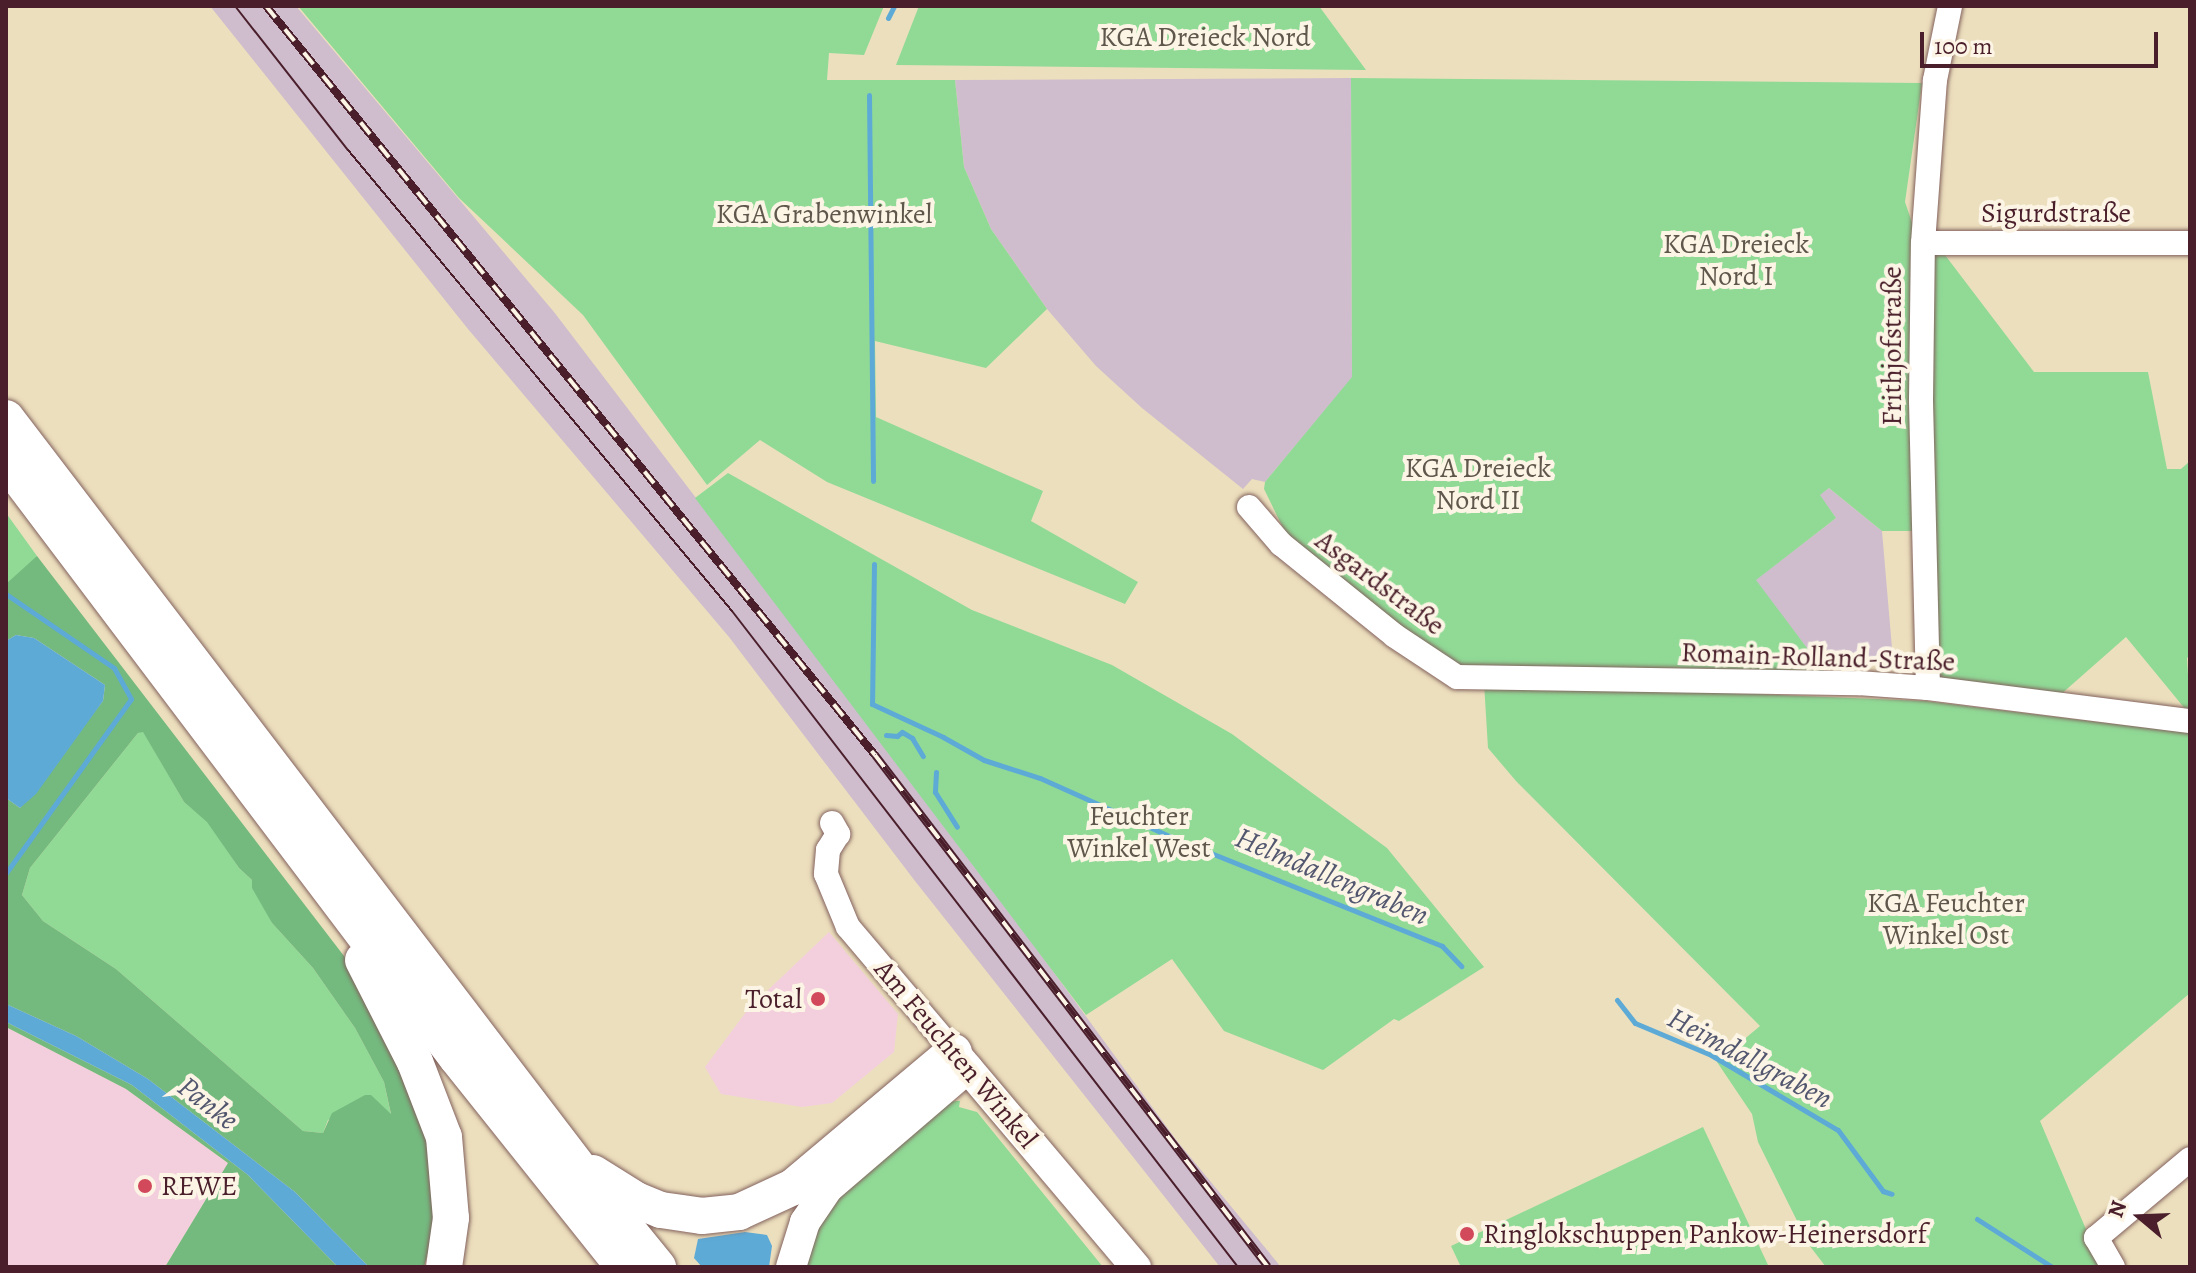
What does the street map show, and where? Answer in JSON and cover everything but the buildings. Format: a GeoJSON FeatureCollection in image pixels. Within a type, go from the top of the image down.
{"type":"FeatureCollection","features":[{"type":"Feature","properties":{"kind":"highway"},"geometry":{"type":"LineString","coordinates":[[6,418],[658,1267]]}},
{"type":"Feature","properties":{"kind":"highway"},"geometry":{"type":"LineString","coordinates":[[6,461],[457,1058],[624,1267]]}},
{"type":"Feature","properties":{"kind":"highway"},"geometry":{"type":"LineString","coordinates":[[325,883],[415,1062],[444,1137],[451,1218],[444,1267]]}},
{"type":"Feature","properties":{"kind":"highway"},"geometry":{"type":"LineString","coordinates":[[574,1161],[636,1200],[661,1210],[702,1216],[739,1212],[781,1195],[961,1060]]}},
{"type":"Feature","properties":{"kind":"main road"},"geometry":{"type":"LineString","coordinates":[[791,1267],[805,1222],[828,1188],[961,1060]]}},
{"type":"Feature","properties":{"kind":"main road","name":"Am Feuchten Winkel"},"geometry":{"type":"LineString","coordinates":[[961,1060],[1136,1267]]}},
{"type":"Feature","properties":{"kind":"street","name":"Frithjofstraße"},"geometry":{"type":"LineString","coordinates":[[1928,688],[1921,400],[1923,243],[1935,80],[1950,6]]}},
{"type":"Feature","properties":{"kind":"street","name":"Sigurdstraße"},"geometry":{"type":"LineString","coordinates":[[1923,243],[2190,243]]}},
{"type":"Feature","properties":{"kind":"street","name":"Asgardstraße"},"geometry":{"type":"LineString","coordinates":[[1249,507],[1281,544],[1395,636],[1457,677],[1490,679]]}},
{"type":"Feature","properties":{"kind":"street","name":"Romain-Rolland-Straße"},"geometry":{"type":"LineString","coordinates":[[1490,679],[1858,683],[1928,688],[2190,721]]}},
{"type":"Feature","properties":{"kind":"street","name":"Am Feuchten Winkel"},"geometry":{"type":"LineString","coordinates":[[832,823],[838,834],[828,850],[826,874],[848,927],[961,1060]]}},
{"type":"Feature","properties":{"kind":"street"},"geometry":{"type":"LineString","coordinates":[[2113,1267],[2096,1238],[2190,1159]]}},
{"type":"Feature","properties":{"kind":"shaded area"},"geometry":{"type":"Polygon","coordinates":[[[210,6],[296,6],[554,312],[955,837],[1177,1141],[1281,1267],[1220,1267],[915,881],[729,637],[468,329],[210,6]]]}},
{"type":"Feature","properties":{"kind":"shaded area"},"geometry":{"type":"Polygon","coordinates":[[[1351,78],[1352,378],[1265,482],[1252,479],[1243,489],[1142,408],[1096,366],[1047,309],[991,229],[964,167],[955,80],[1351,78]]]}},
{"type":"Feature","properties":{"kind":"shaded area"},"geometry":{"type":"Polygon","coordinates":[[[1829,488],[1882,531],[1892,648],[1879,663],[1819,664],[1755,580],[1836,518],[1819,495],[1829,488]]]}},
{"type":"Feature","properties":{"kind":"shaded area"},"geometry":{"type":"Polygon","coordinates":[[[829,932],[898,1014],[894,1052],[832,1103],[802,1107],[721,1094],[705,1067],[749,1008],[829,932]]]}},
{"type":"Feature","properties":{"kind":"shaded area"},"geometry":{"type":"Polygon","coordinates":[[[6,1027],[126,1089],[228,1163],[165,1267],[6,1267],[6,1027]]]}},
{"type":"Feature","properties":{"kind":"green space","name":"KGA Grabenwinkel"},"geometry":{"type":"Polygon","coordinates":[[[298,6],[884,6],[864,55],[829,53],[827,80],[955,80],[964,167],[991,229],[1047,309],[986,368],[875,341],[876,417],[1043,491],[1031,521],[1138,582],[1125,604],[827,482],[760,440],[707,485],[583,315],[459,198],[298,6]]]}},
{"type":"Feature","properties":{"kind":"green space","name":"KGA Dreieck Nord"},"geometry":{"type":"Polygon","coordinates":[[[919,6],[1319,6],[1366,70],[896,65],[919,6]]]}},
{"type":"Feature","properties":{"kind":"green space"},"geometry":{"type":"Polygon","coordinates":[[[1351,78],[1922,83],[1905,202],[1921,249],[1945,255],[2034,372],[2148,372],[2167,469],[2181,469],[2190,461],[2190,655],[2187,658],[2190,709],[2186,710],[2126,637],[2059,696],[1942,685],[1935,673],[1928,531],[1882,531],[1829,488],[1820,495],[1836,518],[1756,580],[1825,672],[1462,668],[1399,629],[1288,538],[1264,489],[1265,482],[1352,377],[1351,78]]]}},
{"type":"Feature","properties":{"kind":"green space","name":"Feuchter Winkel West"},"geometry":{"type":"Polygon","coordinates":[[[728,473],[972,610],[1112,665],[1232,734],[1387,848],[1484,967],[1399,1021],[1394,1019],[1323,1070],[1224,1031],[1172,959],[1086,1015],[695,498],[728,473]]]}},
{"type":"Feature","properties":{"kind":"green space"},"geometry":{"type":"Polygon","coordinates":[[[6,513],[37,556],[22,595],[6,584],[6,513]]]}},
{"type":"Feature","properties":{"kind":"green space"},"geometry":{"type":"Polygon","coordinates":[[[37,556],[367,986],[427,1110],[439,1215],[424,1267],[369,1267],[295,1192],[148,1079],[76,1036],[6,1004],[6,798],[20,808],[103,701],[105,685],[34,638],[16,635],[6,641],[6,584],[37,556]],[[143,732],[138,733],[30,868],[22,895],[43,921],[116,969],[303,1131],[323,1133],[332,1113],[365,1095],[371,1095],[391,1114],[384,1082],[355,1028],[313,968],[272,923],[252,888],[252,880],[239,868],[207,822],[184,802],[143,732]]]}},
{"type":"Feature","properties":{"kind":"green space","name":"KGA Feuchter Winkel Ost"},"geometry":{"type":"Polygon","coordinates":[[[1484,683],[1925,701],[2190,733],[2190,993],[2040,1121],[2091,1241],[2106,1267],[1826,1267],[1809,1245],[1758,1142],[1752,1114],[1717,1062],[1760,1026],[1516,781],[1488,748],[1484,683]]]}},
{"type":"Feature","properties":{"kind":"green space"},"geometry":{"type":"Polygon","coordinates":[[[143,731],[184,802],[208,822],[239,868],[252,880],[272,923],[313,968],[355,1028],[384,1082],[391,1115],[371,1096],[328,1120],[323,1133],[303,1131],[116,969],[43,921],[22,895],[30,868],[138,733],[143,731]]]}},
{"type":"Feature","properties":{"kind":"green space"},"geometry":{"type":"Polygon","coordinates":[[[6,1022],[132,1085],[248,1175],[338,1267],[165,1267],[228,1163],[126,1089],[6,1027],[6,1022]]]}},
{"type":"Feature","properties":{"kind":"green space"},"geometry":{"type":"Polygon","coordinates":[[[960,1101],[959,1107],[977,1112],[1103,1267],[801,1267],[824,1208],[949,1102],[960,1101]]]}},
{"type":"Feature","properties":{"kind":"green space"},"geometry":{"type":"Polygon","coordinates":[[[1703,1127],[1769,1267],[1461,1267],[1451,1246],[1703,1127]]]}},
{"type":"Feature","properties":{"kind":"water"},"geometry":{"type":"Polygon","coordinates":[[[16,635],[34,638],[105,685],[103,701],[36,794],[20,808],[6,798],[6,641],[16,635]]]}},
{"type":"Feature","properties":{"kind":"water"},"geometry":{"type":"Polygon","coordinates":[[[6,1004],[76,1036],[148,1079],[295,1192],[369,1267],[338,1267],[248,1175],[132,1085],[6,1022],[6,1004]]]}},
{"type":"Feature","properties":{"kind":"water"},"geometry":{"type":"Polygon","coordinates":[[[745,1232],[767,1235],[772,1246],[769,1267],[702,1267],[694,1258],[698,1239],[745,1232]]]}},
{"type":"Feature","properties":{"kind":"waterway"},"geometry":{"type":"LineString","coordinates":[[888,18],[894,6]]}},
{"type":"Feature","properties":{"kind":"waterway"},"geometry":{"type":"LineString","coordinates":[[869,95],[873,481]]}},
{"type":"Feature","properties":{"kind":"waterway","name":"Helmdallengraben"},"geometry":{"type":"LineString","coordinates":[[874,564],[872,704],[984,760],[1040,778],[1176,839],[1442,946],[1461,966]]}},
{"type":"Feature","properties":{"kind":"waterway"},"geometry":{"type":"LineString","coordinates":[[6,594],[114,668],[131,699],[6,873]]}},
{"type":"Feature","properties":{"kind":"waterway"},"geometry":{"type":"LineString","coordinates":[[886,735],[897,736],[902,732],[912,738],[923,756]]}},
{"type":"Feature","properties":{"kind":"waterway"},"geometry":{"type":"LineString","coordinates":[[936,772],[935,792],[957,827]]}},
{"type":"Feature","properties":{"kind":"waterway","name":"Heimdallgraben"},"geometry":{"type":"LineString","coordinates":[[1617,1000],[1635,1023],[1711,1055],[1838,1130],[1883,1191],[1892,1194]]}},
{"type":"Feature","properties":{"kind":"waterway","name":"Heimdallgraben"},"geometry":{"type":"LineString","coordinates":[[1977,1219],[2052,1267]]}},
{"type":"Feature","properties":{"kind":"tram line"},"geometry":{"type":"LineString","coordinates":[[235,6],[348,150],[732,611],[1238,1267]]}},
{"type":"Feature","properties":{"kind":"railway"},"geometry":{"type":"LineString","coordinates":[[266,6],[875,755],[1268,1267]]}},
{"type":"Feature","properties":{"kind":"place","name":"Total"},"geometry":{"type":"Point","coordinates":[818,999]}},
{"type":"Feature","properties":{"kind":"place","name":"REWE"},"geometry":{"type":"Point","coordinates":[145,1186]}},
{"type":"Feature","properties":{"kind":"place","name":"Ringlokschuppen Pankow-Heinersdorf"},"geometry":{"type":"Point","coordinates":[1467,1234]}},
{"type":"Feature","properties":{"kind":"park label","name":"KGA Dreieck Nord I"},"geometry":{"type":"Point","coordinates":[1736,260]}},
{"type":"Feature","properties":{"kind":"park label","name":"KGA Dreieck Nord II"},"geometry":{"type":"Point","coordinates":[1478,484]}},
{"type":"Feature","properties":{"kind":"water label","name":"Panke"},"geometry":{"type":"Point","coordinates":[208,1103]}}]}
